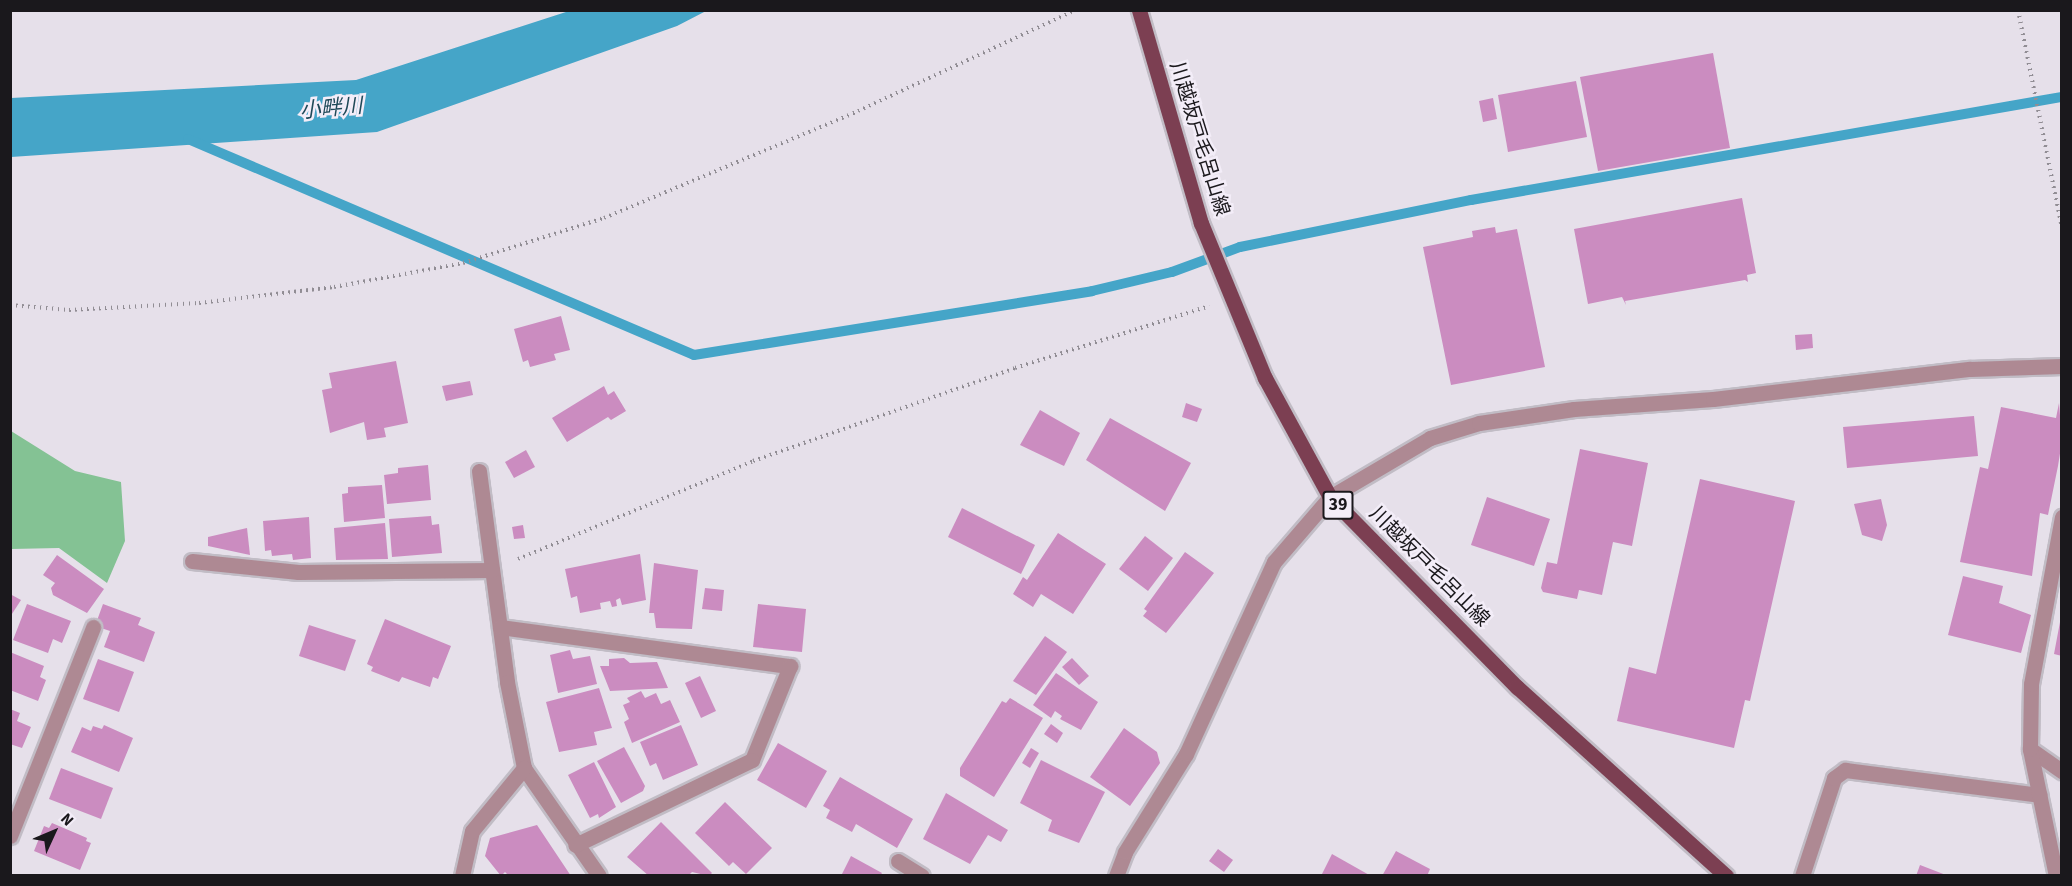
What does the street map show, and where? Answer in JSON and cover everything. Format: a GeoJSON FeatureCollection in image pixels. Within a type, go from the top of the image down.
{"type":"FeatureCollection","features":[{"type":"Feature","properties":{"kind":"main road","name":"川越坂戸毛呂山線"},"geometry":{"type":"LineString","coordinates":[[1139,10],[1201,223],[1265,378],[1330,497],[1517,687],[1726,876]]}},
{"type":"Feature","properties":{"kind":"street"},"geometry":{"type":"LineString","coordinates":[[1116,876],[1125,852],[1186,754],[1274,562],[1330,497],[1430,438],[1479,423],[1574,408],[1713,399],[1970,369],[2061,366]]}},
{"type":"Feature","properties":{"kind":"street"},"geometry":{"type":"LineString","coordinates":[[479,471],[500,627],[524,768],[575,845],[599,876]]}},
{"type":"Feature","properties":{"kind":"street"},"geometry":{"type":"LineString","coordinates":[[2056,876],[2030,749],[2031,684],[2061,517]]}},
{"type":"Feature","properties":{"kind":"street"},"geometry":{"type":"LineString","coordinates":[[192,561],[298,572],[492,570]]}},
{"type":"Feature","properties":{"kind":"street"},"geometry":{"type":"LineString","coordinates":[[10,836],[93,627]]}},
{"type":"Feature","properties":{"kind":"street"},"geometry":{"type":"LineString","coordinates":[[500,627],[790,666],[752,760],[575,845]]}},
{"type":"Feature","properties":{"kind":"street"},"geometry":{"type":"LineString","coordinates":[[2030,749],[2061,771]]}},
{"type":"Feature","properties":{"kind":"street"},"geometry":{"type":"LineString","coordinates":[[462,876],[472,831],[524,768]]}},
{"type":"Feature","properties":{"kind":"street"},"geometry":{"type":"LineString","coordinates":[[1802,876],[1834,778],[1845,770],[2039,795]]}},
{"type":"Feature","properties":{"kind":"street"},"geometry":{"type":"LineString","coordinates":[[898,861],[922,876]]}},
{"type":"Feature","properties":{"kind":"path"},"geometry":{"type":"LineString","coordinates":[[10,305],[69,310],[199,303],[334,287],[463,263],[604,218],[858,111],[1076,10]]}},
{"type":"Feature","properties":{"kind":"path"},"geometry":{"type":"LineString","coordinates":[[2018,10],[2061,229]]}},
{"type":"Feature","properties":{"kind":"path"},"geometry":{"type":"LineString","coordinates":[[492,570],[753,461],[1015,368],[1232,299]]}},
{"type":"Feature","properties":{"kind":"green space"},"geometry":{"type":"Polygon","coordinates":[[[11,431],[75,471],[121,482],[125,541],[107,583],[59,548],[11,549],[11,431]]]}},
{"type":"Feature","properties":{"kind":"water","name":"小畔川"},"geometry":{"type":"Polygon","coordinates":[[[569,11],[706,11],[677,26],[377,132],[11,157],[11,98],[356,80],[569,11]]]}},
{"type":"Feature","properties":{"kind":"building"},"geometry":{"type":"Polygon","coordinates":[[[1713,53],[1730,148],[1598,171],[1580,77],[1713,53]]]}},
{"type":"Feature","properties":{"kind":"building"},"geometry":{"type":"Polygon","coordinates":[[[1576,81],[1587,137],[1508,152],[1498,95],[1576,81]]]}},
{"type":"Feature","properties":{"kind":"building"},"geometry":{"type":"Polygon","coordinates":[[[1493,98],[1497,119],[1483,122],[1479,101],[1493,98]]]}},
{"type":"Feature","properties":{"kind":"building"},"geometry":{"type":"Polygon","coordinates":[[[1742,198],[1756,273],[1747,275],[1748,282],[1745,280],[1625,301],[1626,305],[1622,297],[1588,304],[1574,229],[1742,198]]]}},
{"type":"Feature","properties":{"kind":"building"},"geometry":{"type":"Polygon","coordinates":[[[1495,227],[1496,233],[1517,229],[1545,367],[1451,385],[1423,247],[1473,237],[1472,231],[1495,227]]]}},
{"type":"Feature","properties":{"kind":"building"},"geometry":{"type":"Polygon","coordinates":[[[561,316],[570,350],[554,354],[556,360],[530,367],[528,360],[523,362],[514,329],[561,316]]]}},
{"type":"Feature","properties":{"kind":"building"},"geometry":{"type":"Polygon","coordinates":[[[1812,334],[1813,348],[1796,350],[1795,335],[1812,334]]]}},
{"type":"Feature","properties":{"kind":"building"},"geometry":{"type":"Polygon","coordinates":[[[396,361],[408,423],[384,428],[386,437],[367,440],[364,422],[330,433],[322,390],[332,388],[329,373],[396,361]]]}},
{"type":"Feature","properties":{"kind":"building"},"geometry":{"type":"Polygon","coordinates":[[[470,381],[473,395],[446,401],[442,386],[470,381]]]}},
{"type":"Feature","properties":{"kind":"building"},"geometry":{"type":"Polygon","coordinates":[[[604,386],[608,395],[614,391],[626,411],[611,420],[608,417],[567,442],[552,418],[604,386]]]}},
{"type":"Feature","properties":{"kind":"building"},"geometry":{"type":"Polygon","coordinates":[[[1186,403],[1202,409],[1197,422],[1182,417],[1186,403]]]}},
{"type":"Feature","properties":{"kind":"building"},"geometry":{"type":"Polygon","coordinates":[[[2059,403],[2062,441],[2048,515],[2040,513],[2032,576],[1960,562],[1980,467],[1988,469],[2001,407],[2056,418],[2059,403]]]}},
{"type":"Feature","properties":{"kind":"building"},"geometry":{"type":"Polygon","coordinates":[[[1040,410],[1080,433],[1064,466],[1020,445],[1040,410]]]}},
{"type":"Feature","properties":{"kind":"building"},"geometry":{"type":"Polygon","coordinates":[[[1974,416],[1978,456],[1847,468],[1843,427],[1974,416]]]}},
{"type":"Feature","properties":{"kind":"building"},"geometry":{"type":"Polygon","coordinates":[[[1110,418],[1191,463],[1165,511],[1086,460],[1110,418]]]}},
{"type":"Feature","properties":{"kind":"building"},"geometry":{"type":"Polygon","coordinates":[[[1580,449],[1648,463],[1632,546],[1613,542],[1602,595],[1579,590],[1577,599],[1543,592],[1541,588],[1547,562],[1557,564],[1580,449]]]}},
{"type":"Feature","properties":{"kind":"building"},"geometry":{"type":"Polygon","coordinates":[[[526,450],[535,467],[514,478],[505,462],[526,450]]]}},
{"type":"Feature","properties":{"kind":"building"},"geometry":{"type":"Polygon","coordinates":[[[428,465],[431,500],[387,504],[384,475],[398,473],[398,468],[428,465]]]}},
{"type":"Feature","properties":{"kind":"building"},"geometry":{"type":"Polygon","coordinates":[[[1700,479],[1795,501],[1750,701],[1745,700],[1734,748],[1617,721],[1629,667],[1656,674],[1700,479]]]}},
{"type":"Feature","properties":{"kind":"building"},"geometry":{"type":"Polygon","coordinates":[[[382,485],[385,518],[344,522],[342,494],[348,493],[348,487],[382,485]]]}},
{"type":"Feature","properties":{"kind":"building"},"geometry":{"type":"Polygon","coordinates":[[[1487,497],[1550,519],[1534,566],[1471,545],[1487,497]]]}},
{"type":"Feature","properties":{"kind":"building"},"geometry":{"type":"Polygon","coordinates":[[[1881,499],[1887,525],[1882,541],[1862,535],[1854,504],[1881,499]]]}},
{"type":"Feature","properties":{"kind":"building"},"geometry":{"type":"Polygon","coordinates":[[[962,508],[1035,545],[1021,574],[948,537],[962,508]]]}},
{"type":"Feature","properties":{"kind":"building"},"geometry":{"type":"Polygon","coordinates":[[[431,516],[432,525],[439,524],[442,553],[392,557],[389,519],[431,516]]]}},
{"type":"Feature","properties":{"kind":"building"},"geometry":{"type":"Polygon","coordinates":[[[309,517],[311,558],[293,560],[292,554],[272,556],[271,550],[265,551],[263,521],[309,517]]]}},
{"type":"Feature","properties":{"kind":"building"},"geometry":{"type":"Polygon","coordinates":[[[385,523],[388,559],[336,560],[334,528],[385,523]]]}},
{"type":"Feature","properties":{"kind":"building"},"geometry":{"type":"Polygon","coordinates":[[[523,525],[525,538],[514,539],[512,527],[523,525]]]}},
{"type":"Feature","properties":{"kind":"building"},"geometry":{"type":"Polygon","coordinates":[[[247,528],[250,555],[208,546],[208,537],[247,528]]]}},
{"type":"Feature","properties":{"kind":"building"},"geometry":{"type":"Polygon","coordinates":[[[1058,533],[1106,564],[1073,614],[1041,594],[1033,607],[1013,594],[1023,577],[1027,580],[1058,533]]]}},
{"type":"Feature","properties":{"kind":"building"},"geometry":{"type":"Polygon","coordinates":[[[1145,536],[1173,558],[1148,591],[1119,569],[1145,536]]]}},
{"type":"Feature","properties":{"kind":"building"},"geometry":{"type":"Polygon","coordinates":[[[1185,552],[1214,573],[1166,633],[1143,616],[1147,611],[1144,609],[1185,552]]]}},
{"type":"Feature","properties":{"kind":"building"},"geometry":{"type":"Polygon","coordinates":[[[640,554],[646,600],[622,605],[620,598],[616,600],[617,606],[612,607],[610,601],[600,603],[601,609],[580,613],[577,596],[571,598],[565,569],[640,554]]]}},
{"type":"Feature","properties":{"kind":"building"},"geometry":{"type":"Polygon","coordinates":[[[57,555],[104,589],[87,613],[53,595],[51,588],[55,583],[43,575],[57,555]]]}},
{"type":"Feature","properties":{"kind":"building"},"geometry":{"type":"Polygon","coordinates":[[[654,563],[698,570],[692,629],[656,628],[654,613],[649,613],[654,563]]]}},
{"type":"Feature","properties":{"kind":"building"},"geometry":{"type":"Polygon","coordinates":[[[1963,576],[2003,586],[1999,603],[2031,615],[2021,653],[1948,635],[1963,576]]]}},
{"type":"Feature","properties":{"kind":"building"},"geometry":{"type":"Polygon","coordinates":[[[705,588],[724,590],[722,611],[702,609],[705,588]]]}},
{"type":"Feature","properties":{"kind":"building"},"geometry":{"type":"Polygon","coordinates":[[[10,594],[21,600],[10,617],[10,594]]]}},
{"type":"Feature","properties":{"kind":"building"},"geometry":{"type":"Polygon","coordinates":[[[27,604],[71,621],[62,643],[53,639],[48,653],[13,640],[27,604]]]}},
{"type":"Feature","properties":{"kind":"building"},"geometry":{"type":"Polygon","coordinates":[[[103,604],[141,618],[138,625],[155,632],[144,662],[104,647],[110,631],[95,626],[103,604]]]}},
{"type":"Feature","properties":{"kind":"building"},"geometry":{"type":"Polygon","coordinates":[[[758,604],[806,609],[802,652],[753,647],[758,604]]]}},
{"type":"Feature","properties":{"kind":"building"},"geometry":{"type":"Polygon","coordinates":[[[385,619],[451,646],[438,679],[433,677],[430,687],[402,677],[399,682],[371,671],[373,667],[367,664],[385,619]]]}},
{"type":"Feature","properties":{"kind":"building"},"geometry":{"type":"Polygon","coordinates":[[[2060,622],[2062,622],[2062,656],[2054,654],[2060,622]]]}},
{"type":"Feature","properties":{"kind":"building"},"geometry":{"type":"Polygon","coordinates":[[[309,625],[356,640],[345,671],[299,656],[309,625]]]}},
{"type":"Feature","properties":{"kind":"building"},"geometry":{"type":"Polygon","coordinates":[[[1045,636],[1067,652],[1036,695],[1013,681],[1045,636]]]}},
{"type":"Feature","properties":{"kind":"building"},"geometry":{"type":"Polygon","coordinates":[[[570,650],[573,659],[590,656],[597,684],[558,693],[550,655],[570,650]]]}},
{"type":"Feature","properties":{"kind":"building"},"geometry":{"type":"Polygon","coordinates":[[[10,652],[44,666],[40,677],[46,680],[38,701],[10,690],[10,652]]]}},
{"type":"Feature","properties":{"kind":"building"},"geometry":{"type":"Polygon","coordinates":[[[624,658],[630,663],[657,662],[668,688],[610,691],[600,666],[609,666],[609,659],[624,658]]]}},
{"type":"Feature","properties":{"kind":"building"},"geometry":{"type":"Polygon","coordinates":[[[1072,658],[1089,676],[1079,685],[1062,667],[1072,658]]]}},
{"type":"Feature","properties":{"kind":"building"},"geometry":{"type":"Polygon","coordinates":[[[98,659],[134,672],[119,712],[83,699],[98,659]]]}},
{"type":"Feature","properties":{"kind":"building"},"geometry":{"type":"Polygon","coordinates":[[[1056,673],[1098,702],[1081,730],[1060,719],[1062,716],[1055,711],[1051,718],[1033,705],[1056,673]]]}},
{"type":"Feature","properties":{"kind":"building"},"geometry":{"type":"Polygon","coordinates":[[[700,676],[716,711],[701,718],[685,683],[700,676]]]}},
{"type":"Feature","properties":{"kind":"building"},"geometry":{"type":"Polygon","coordinates":[[[599,688],[612,728],[594,732],[597,745],[559,752],[546,702],[599,688]]]}},
{"type":"Feature","properties":{"kind":"building"},"geometry":{"type":"Polygon","coordinates":[[[641,691],[645,698],[656,693],[661,704],[670,700],[680,722],[632,743],[624,722],[629,719],[623,705],[630,702],[627,698],[641,691]]]}},
{"type":"Feature","properties":{"kind":"building"},"geometry":{"type":"Polygon","coordinates":[[[1010,698],[1043,718],[994,797],[960,776],[960,768],[1002,701],[1006,703],[1010,698]]]}},
{"type":"Feature","properties":{"kind":"building"},"geometry":{"type":"Polygon","coordinates":[[[10,709],[20,713],[17,721],[31,727],[22,748],[10,744],[10,709]]]}},
{"type":"Feature","properties":{"kind":"building"},"geometry":{"type":"Polygon","coordinates":[[[1051,724],[1063,733],[1057,743],[1044,734],[1051,724]]]}},
{"type":"Feature","properties":{"kind":"building"},"geometry":{"type":"Polygon","coordinates":[[[104,725],[133,738],[119,772],[71,752],[82,727],[91,731],[93,726],[102,729],[104,725]]]}},
{"type":"Feature","properties":{"kind":"building"},"geometry":{"type":"Polygon","coordinates":[[[681,725],[698,765],[663,780],[656,763],[650,766],[640,742],[681,725]]]}},
{"type":"Feature","properties":{"kind":"building"},"geometry":{"type":"Polygon","coordinates":[[[1124,728],[1157,752],[1160,763],[1130,806],[1090,777],[1124,728]]]}},
{"type":"Feature","properties":{"kind":"building"},"geometry":{"type":"Polygon","coordinates":[[[778,743],[827,771],[806,808],[757,780],[778,743]]]}},
{"type":"Feature","properties":{"kind":"building"},"geometry":{"type":"Polygon","coordinates":[[[624,747],[645,786],[643,791],[621,803],[597,761],[624,747]]]}},
{"type":"Feature","properties":{"kind":"building"},"geometry":{"type":"Polygon","coordinates":[[[1031,748],[1039,753],[1030,768],[1022,763],[1031,748]]]}},
{"type":"Feature","properties":{"kind":"building"},"geometry":{"type":"Polygon","coordinates":[[[1041,760],[1105,792],[1079,843],[1048,831],[1052,820],[1020,803],[1041,760]]]}},
{"type":"Feature","properties":{"kind":"building"},"geometry":{"type":"Polygon","coordinates":[[[594,762],[616,807],[599,818],[598,814],[590,818],[568,775],[594,762]]]}},
{"type":"Feature","properties":{"kind":"building"},"geometry":{"type":"Polygon","coordinates":[[[61,768],[113,788],[101,819],[49,799],[61,768]]]}},
{"type":"Feature","properties":{"kind":"building"},"geometry":{"type":"Polygon","coordinates":[[[840,777],[913,819],[897,848],[856,824],[852,832],[826,818],[830,810],[823,806],[840,777]]]}},
{"type":"Feature","properties":{"kind":"building"},"geometry":{"type":"Polygon","coordinates":[[[946,793],[1008,830],[1001,842],[988,835],[970,864],[923,839],[946,793]]]}},
{"type":"Feature","properties":{"kind":"building"},"geometry":{"type":"Polygon","coordinates":[[[725,802],[772,848],[746,874],[733,862],[729,866],[695,833],[725,802]]]}},
{"type":"Feature","properties":{"kind":"building"},"geometry":{"type":"Polygon","coordinates":[[[661,822],[712,873],[709,876],[692,872],[688,876],[649,876],[627,857],[661,822]]]}},
{"type":"Feature","properties":{"kind":"building"},"geometry":{"type":"Polygon","coordinates":[[[52,823],[87,838],[86,841],[91,843],[80,870],[34,851],[44,826],[49,828],[52,823]]]}},
{"type":"Feature","properties":{"kind":"building"},"geometry":{"type":"Polygon","coordinates":[[[537,825],[571,876],[509,876],[505,872],[501,876],[485,856],[490,838],[537,825]]]}},
{"type":"Feature","properties":{"kind":"building"},"geometry":{"type":"Polygon","coordinates":[[[1218,849],[1233,860],[1224,872],[1209,861],[1218,849]]]}},
{"type":"Feature","properties":{"kind":"building"},"geometry":{"type":"Polygon","coordinates":[[[1396,851],[1430,869],[1427,876],[1382,876],[1396,851]]]}},
{"type":"Feature","properties":{"kind":"building"},"geometry":{"type":"Polygon","coordinates":[[[1332,854],[1371,876],[1321,876],[1332,854]]]}},
{"type":"Feature","properties":{"kind":"building"},"geometry":{"type":"Polygon","coordinates":[[[851,856],[882,873],[880,876],[841,876],[851,856]]]}},
{"type":"Feature","properties":{"kind":"building"},"geometry":{"type":"Polygon","coordinates":[[[1920,865],[1946,875],[1946,876],[1916,876],[1920,865]]]}},
{"type":"Feature","properties":{"kind":"waterway"},"geometry":{"type":"LineString","coordinates":[[188,139],[694,355],[1092,291],[1172,272],[1240,247],[1471,200],[2062,97]]}}]}
